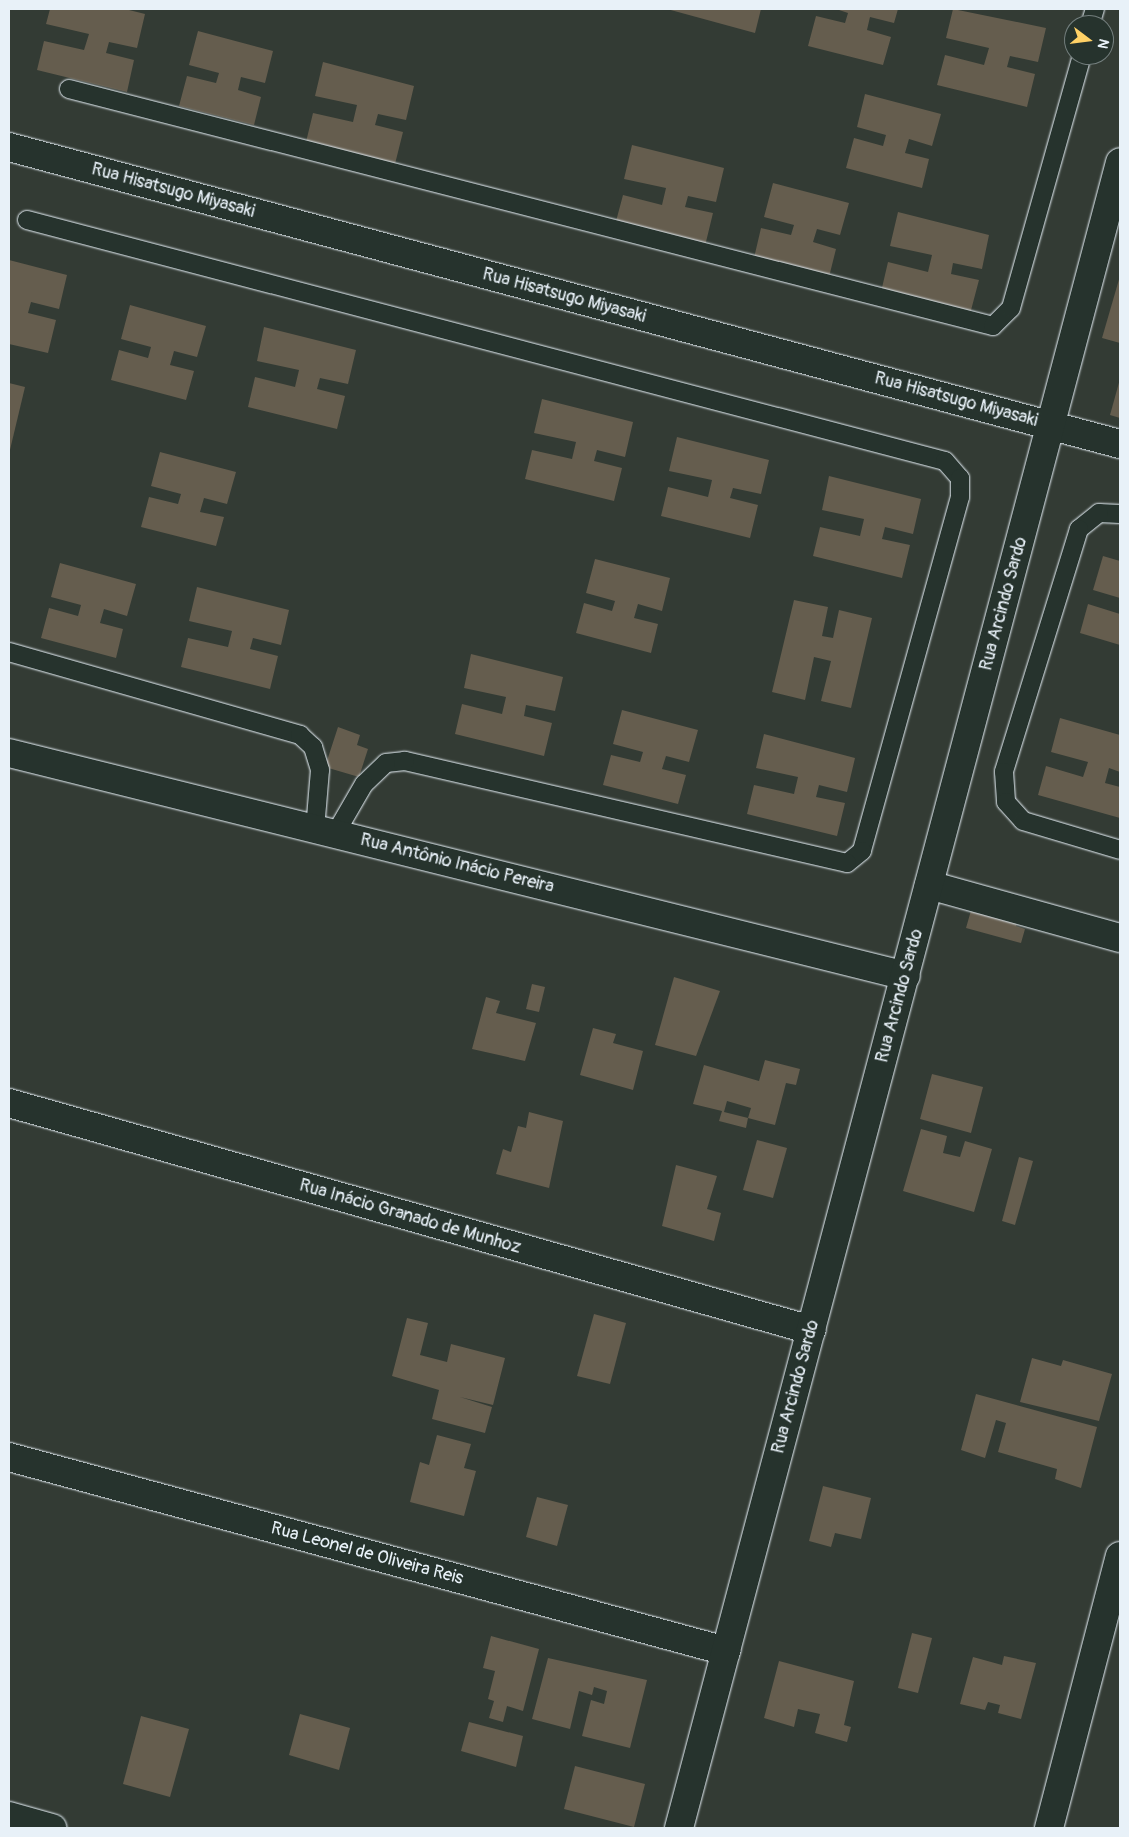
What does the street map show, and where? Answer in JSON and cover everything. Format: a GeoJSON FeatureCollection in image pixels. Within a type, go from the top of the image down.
{"type":"FeatureCollection","features":[{"type":"Feature","properties":{"kind":"street","name":"Rua Hisatsugo Miyasaki"},"geometry":{"type":"LineString","coordinates":[[9,147],[1120,444]]}},
{"type":"Feature","properties":{"kind":"street","name":"Rua Arcindo Sardo"},"geometry":{"type":"LineString","coordinates":[[679,1828],[1120,162]]}},
{"type":"Feature","properties":{"kind":"street","name":"Rua Antônio Inácio Pereira"},"geometry":{"type":"LineString","coordinates":[[9,753],[906,976]]}},
{"type":"Feature","properties":{"kind":"street"},"geometry":{"type":"LineString","coordinates":[[929,885],[1120,938]]}},
{"type":"Feature","properties":{"kind":"street","name":"Rua Inácio Granado de Munhoz"},"geometry":{"type":"LineString","coordinates":[[9,1103],[811,1330]]}},
{"type":"Feature","properties":{"kind":"street","name":"Rua Leonel de Oliveira Reis"},"geometry":{"type":"LineString","coordinates":[[9,1457],[726,1652]]}},
{"type":"Feature","properties":{"kind":"street"},"geometry":{"type":"LineString","coordinates":[[1049,1828],[1120,1556]]}},
{"type":"Feature","properties":{"kind":"street"},"geometry":{"type":"LineString","coordinates":[[9,1816],[52,1828]]}},
{"type":"Feature","properties":{"kind":"lane"},"geometry":{"type":"LineString","coordinates":[[68,89],[993,326],[1011,308],[1079,65]]}},
{"type":"Feature","properties":{"kind":"lane"},"geometry":{"type":"LineString","coordinates":[[27,220],[945,460],[960,478],[960,497],[862,851],[847,863],[405,761],[386,763],[364,784],[325,832]]}},
{"type":"Feature","properties":{"kind":"lane"},"geometry":{"type":"LineString","coordinates":[[1120,514],[1099,513],[1079,529],[1004,772],[1006,802],[1023,821],[1120,850]]}},
{"type":"Feature","properties":{"kind":"lane"},"geometry":{"type":"LineString","coordinates":[[9,652],[300,735],[313,747],[320,770],[325,832]]}},
{"type":"Feature","properties":{"kind":"building"},"geometry":{"type":"Polygon","coordinates":[[[50,9],[125,9],[145,14],[137,48],[109,42],[106,53],[134,60],[127,92],[37,70],[44,41],[84,50],[89,34],[46,24],[50,9]]]}},
{"type":"Feature","properties":{"kind":"building"},"geometry":{"type":"Polygon","coordinates":[[[667,9],[761,9],[755,33],[667,9]]]}},
{"type":"Feature","properties":{"kind":"building"},"geometry":{"type":"Polygon","coordinates":[[[836,9],[898,9],[894,23],[870,17],[867,30],[891,37],[883,65],[808,46],[816,16],[845,23],[848,13],[836,9]]]}},
{"type":"Feature","properties":{"kind":"building"},"geometry":{"type":"Polygon","coordinates":[[[953,9],[1046,28],[1038,62],[1010,56],[1007,67],[1035,74],[1027,107],[937,85],[945,55],[984,65],[989,48],[946,38],[953,9]]]}},
{"type":"Feature","properties":{"kind":"building"},"geometry":{"type":"Polygon","coordinates":[[[198,31],[273,51],[265,83],[241,77],[238,90],[261,97],[254,125],[179,106],[187,76],[216,83],[219,73],[189,65],[198,31]]]}},
{"type":"Feature","properties":{"kind":"building"},"geometry":{"type":"Polygon","coordinates":[[[323,62],[414,86],[406,120],[378,114],[375,125],[403,132],[395,164],[306,142],[313,113],[353,122],[357,105],[315,96],[323,62]]]}},
{"type":"Feature","properties":{"kind":"building"},"geometry":{"type":"Polygon","coordinates":[[[865,94],[941,114],[932,146],[909,139],[905,153],[929,159],[922,188],[846,168],[854,138],[883,146],[886,135],[857,127],[865,94]]]}},
{"type":"Feature","properties":{"kind":"building"},"geometry":{"type":"Polygon","coordinates":[[[632,145],[724,168],[716,202],[688,196],[685,207],[713,213],[705,246],[615,225],[623,195],[662,205],[666,188],[624,179],[632,145]]]}},
{"type":"Feature","properties":{"kind":"building"},"geometry":{"type":"Polygon","coordinates":[[[773,183],[849,203],[840,235],[817,229],[813,242],[836,249],[829,277],[754,258],[761,228],[791,235],[794,225],[764,217],[773,183]]]}},
{"type":"Feature","properties":{"kind":"building"},"geometry":{"type":"Polygon","coordinates":[[[898,212],[989,235],[982,269],[953,263],[951,274],[979,280],[970,314],[881,292],[888,262],[928,272],[932,255],[890,246],[898,212]]]}},
{"type":"Feature","properties":{"kind":"building"},"geometry":{"type":"Polygon","coordinates":[[[9,260],[67,275],[59,309],[31,302],[28,313],[56,320],[48,353],[9,344],[9,260]]]}},
{"type":"Feature","properties":{"kind":"building"},"geometry":{"type":"Polygon","coordinates":[[[1120,276],[1120,343],[1102,338],[1120,276]]]}},
{"type":"Feature","properties":{"kind":"building"},"geometry":{"type":"Polygon","coordinates":[[[130,305],[206,326],[197,357],[174,351],[170,365],[194,371],[186,400],[111,380],[119,350],[148,358],[151,347],[121,339],[130,305]]]}},
{"type":"Feature","properties":{"kind":"building"},"geometry":{"type":"Polygon","coordinates":[[[264,327],[356,350],[348,384],[320,378],[317,389],[345,396],[337,429],[248,407],[255,377],[295,387],[299,370],[257,361],[264,327]]]}},
{"type":"Feature","properties":{"kind":"building"},"geometry":{"type":"Polygon","coordinates":[[[1120,379],[1120,418],[1110,415],[1120,379]]]}},
{"type":"Feature","properties":{"kind":"building"},"geometry":{"type":"Polygon","coordinates":[[[9,383],[25,387],[9,454],[9,383]]]}},
{"type":"Feature","properties":{"kind":"building"},"geometry":{"type":"Polygon","coordinates":[[[542,399],[633,422],[625,457],[597,450],[594,461],[622,468],[614,501],[525,479],[532,450],[572,459],[576,442],[534,433],[542,399]]]}},
{"type":"Feature","properties":{"kind":"building"},"geometry":{"type":"Polygon","coordinates":[[[677,437],[769,460],[761,494],[733,488],[730,498],[758,505],[750,538],[661,516],[668,487],[708,497],[712,480],[669,471],[677,437]]]}},
{"type":"Feature","properties":{"kind":"building"},"geometry":{"type":"Polygon","coordinates":[[[160,452],[236,472],[227,504],[204,498],[200,512],[224,517],[216,546],[141,527],[149,497],[178,504],[181,494],[151,486],[160,452]]]}},
{"type":"Feature","properties":{"kind":"building"},"geometry":{"type":"Polygon","coordinates":[[[829,476],[921,499],[913,534],[885,527],[882,539],[910,545],[902,578],[813,556],[820,527],[860,536],[864,519],[822,510],[829,476]]]}},
{"type":"Feature","properties":{"kind":"building"},"geometry":{"type":"Polygon","coordinates":[[[1103,556],[1120,561],[1120,598],[1093,590],[1103,556]]]}},
{"type":"Feature","properties":{"kind":"building"},"geometry":{"type":"Polygon","coordinates":[[[595,559],[670,578],[662,611],[638,604],[634,618],[658,624],[651,653],[576,633],[584,603],[612,611],[615,601],[586,593],[595,559]]]}},
{"type":"Feature","properties":{"kind":"building"},"geometry":{"type":"Polygon","coordinates":[[[60,563],[136,584],[127,616],[104,609],[100,623],[123,629],[116,658],[41,638],[49,608],[78,616],[81,605],[51,597],[60,563]]]}},
{"type":"Feature","properties":{"kind":"building"},"geometry":{"type":"Polygon","coordinates":[[[197,587],[289,610],[281,645],[253,638],[250,649],[278,656],[270,689],[181,667],[188,638],[228,647],[232,631],[189,621],[197,587]]]}},
{"type":"Feature","properties":{"kind":"building"},"geometry":{"type":"Polygon","coordinates":[[[794,600],[828,607],[822,636],[833,638],[839,610],[872,618],[851,708],[821,701],[831,661],[814,657],[805,700],[772,692],[794,600]]]}},
{"type":"Feature","properties":{"kind":"building"},"geometry":{"type":"Polygon","coordinates":[[[1088,604],[1120,614],[1120,645],[1080,633],[1088,604]]]}},
{"type":"Feature","properties":{"kind":"building"},"geometry":{"type":"Polygon","coordinates":[[[471,654],[563,677],[555,711],[526,705],[524,716],[552,723],[544,756],[455,734],[462,704],[502,714],[506,697],[464,688],[471,654]]]}},
{"type":"Feature","properties":{"kind":"building"},"geometry":{"type":"Polygon","coordinates":[[[622,710],[698,730],[689,762],[666,756],[662,769],[686,775],[678,804],[603,785],[611,755],[640,762],[643,752],[613,744],[622,710]]]}},
{"type":"Feature","properties":{"kind":"building"},"geometry":{"type":"Polygon","coordinates":[[[1060,718],[1120,735],[1120,772],[1109,768],[1105,783],[1120,787],[1120,818],[1038,795],[1046,766],[1083,777],[1088,762],[1051,752],[1060,718]]]}},
{"type":"Feature","properties":{"kind":"building"},"geometry":{"type":"Polygon","coordinates":[[[338,727],[360,735],[357,745],[368,749],[359,777],[325,767],[338,727]]]}},
{"type":"Feature","properties":{"kind":"building"},"geometry":{"type":"Polygon","coordinates":[[[764,734],[855,758],[847,792],[819,785],[816,797],[845,803],[837,836],[747,814],[754,785],[794,794],[798,777],[756,768],[764,734]]]}},
{"type":"Feature","properties":{"kind":"building"},"geometry":{"type":"Polygon","coordinates":[[[974,900],[1020,912],[1016,926],[1025,929],[1021,943],[966,928],[974,900]]]}},
{"type":"Feature","properties":{"kind":"building"},"geometry":{"type":"Polygon","coordinates":[[[674,977],[720,991],[696,1056],[655,1045],[674,977]]]}},
{"type":"Feature","properties":{"kind":"building"},"geometry":{"type":"Polygon","coordinates":[[[532,984],[545,987],[539,1012],[526,1009],[532,984]]]}},
{"type":"Feature","properties":{"kind":"building"},"geometry":{"type":"Polygon","coordinates":[[[486,997],[500,1001],[496,1013],[536,1023],[525,1061],[472,1049],[486,997]]]}},
{"type":"Feature","properties":{"kind":"building"},"geometry":{"type":"Polygon","coordinates":[[[593,1028],[616,1034],[613,1043],[643,1051],[633,1090],[580,1075],[593,1028]]]}},
{"type":"Feature","properties":{"kind":"building"},"geometry":{"type":"Polygon","coordinates":[[[765,1060],[800,1069],[796,1085],[786,1083],[775,1125],[748,1118],[746,1128],[719,1121],[722,1111],[693,1104],[704,1065],[759,1081],[765,1060]],[[727,1101],[724,1112],[748,1118],[751,1108],[727,1101]]]}},
{"type":"Feature","properties":{"kind":"building"},"geometry":{"type":"Polygon","coordinates":[[[932,1074],[983,1087],[971,1133],[920,1119],[932,1074]]]}},
{"type":"Feature","properties":{"kind":"building"},"geometry":{"type":"Polygon","coordinates":[[[529,1112],[563,1121],[549,1188],[496,1174],[503,1149],[511,1152],[518,1126],[526,1128],[529,1112]]]}},
{"type":"Feature","properties":{"kind":"building"},"geometry":{"type":"Polygon","coordinates":[[[921,1129],[947,1136],[943,1153],[960,1157],[965,1141],[992,1149],[974,1212],[903,1191],[921,1129]]]}},
{"type":"Feature","properties":{"kind":"building"},"geometry":{"type":"Polygon","coordinates":[[[757,1140],[787,1148],[773,1198],[743,1190],[757,1140]]]}},
{"type":"Feature","properties":{"kind":"building"},"geometry":{"type":"Polygon","coordinates":[[[1019,1157],[1033,1161],[1015,1225],[1002,1221],[1019,1157]]]}},
{"type":"Feature","properties":{"kind":"building"},"geometry":{"type":"Polygon","coordinates":[[[676,1165],[717,1176],[707,1209],[721,1213],[714,1241],[662,1226],[676,1165]]]}},
{"type":"Feature","properties":{"kind":"building"},"geometry":{"type":"Polygon","coordinates":[[[594,1314],[626,1323],[610,1384],[577,1376],[594,1314]]]}},
{"type":"Feature","properties":{"kind":"building"},"geometry":{"type":"Polygon","coordinates":[[[407,1318],[428,1323],[420,1355],[447,1362],[451,1344],[505,1358],[493,1405],[460,1397],[492,1407],[485,1433],[432,1419],[439,1390],[392,1376],[407,1318]]]}},
{"type":"Feature","properties":{"kind":"building"},"geometry":{"type":"Polygon","coordinates":[[[1032,1358],[1061,1366],[1063,1360],[1112,1374],[1099,1421],[1020,1402],[1032,1358]]]}},
{"type":"Feature","properties":{"kind":"building"},"geometry":{"type":"Polygon","coordinates":[[[976,1394],[1097,1427],[1081,1488],[1055,1479],[1057,1469],[998,1452],[1006,1423],[996,1420],[985,1458],[961,1450],[976,1394]]]}},
{"type":"Feature","properties":{"kind":"building"},"geometry":{"type":"Polygon","coordinates":[[[437,1435],[471,1444],[464,1468],[476,1471],[464,1516],[410,1502],[420,1462],[429,1465],[437,1435]]]}},
{"type":"Feature","properties":{"kind":"building"},"geometry":{"type":"Polygon","coordinates":[[[823,1486],[871,1498],[861,1539],[835,1533],[831,1547],[809,1541],[823,1486]]]}},
{"type":"Feature","properties":{"kind":"building"},"geometry":{"type":"Polygon","coordinates":[[[537,1497],[568,1505],[557,1546],[526,1537],[537,1497]]]}},
{"type":"Feature","properties":{"kind":"building"},"geometry":{"type":"Polygon","coordinates":[[[912,1633],[932,1638],[918,1693],[898,1688],[912,1633]]]}},
{"type":"Feature","properties":{"kind":"building"},"geometry":{"type":"Polygon","coordinates":[[[491,1636],[539,1649],[523,1711],[507,1706],[503,1722],[489,1718],[494,1701],[488,1699],[495,1671],[483,1668],[491,1636]]]}},
{"type":"Feature","properties":{"kind":"building"},"geometry":{"type":"Polygon","coordinates":[[[1004,1656],[1036,1663],[1021,1719],[998,1713],[1000,1705],[988,1702],[985,1710],[960,1704],[973,1657],[1002,1665],[1004,1656]]]}},
{"type":"Feature","properties":{"kind":"building"},"geometry":{"type":"Polygon","coordinates":[[[548,1658],[647,1680],[630,1748],[582,1736],[591,1700],[604,1704],[607,1691],[594,1687],[592,1695],[579,1691],[570,1729],[532,1719],[548,1658]]]}},
{"type":"Feature","properties":{"kind":"building"},"geometry":{"type":"Polygon","coordinates":[[[779,1661],[854,1681],[844,1725],[851,1727],[847,1742],[815,1733],[820,1714],[798,1709],[794,1727],[764,1718],[779,1661]]]}},
{"type":"Feature","properties":{"kind":"building"},"geometry":{"type":"Polygon","coordinates":[[[300,1714],[350,1728],[339,1770],[289,1755],[300,1714]]]}},
{"type":"Feature","properties":{"kind":"building"},"geometry":{"type":"Polygon","coordinates":[[[141,1716],[189,1729],[170,1797],[123,1784],[141,1716]]]}},
{"type":"Feature","properties":{"kind":"building"},"geometry":{"type":"Polygon","coordinates":[[[469,1722],[523,1736],[516,1767],[461,1751],[469,1722]]]}},
{"type":"Feature","properties":{"kind":"building"},"geometry":{"type":"Polygon","coordinates":[[[575,1766],[645,1784],[634,1827],[564,1809],[575,1766]]]}}]}
